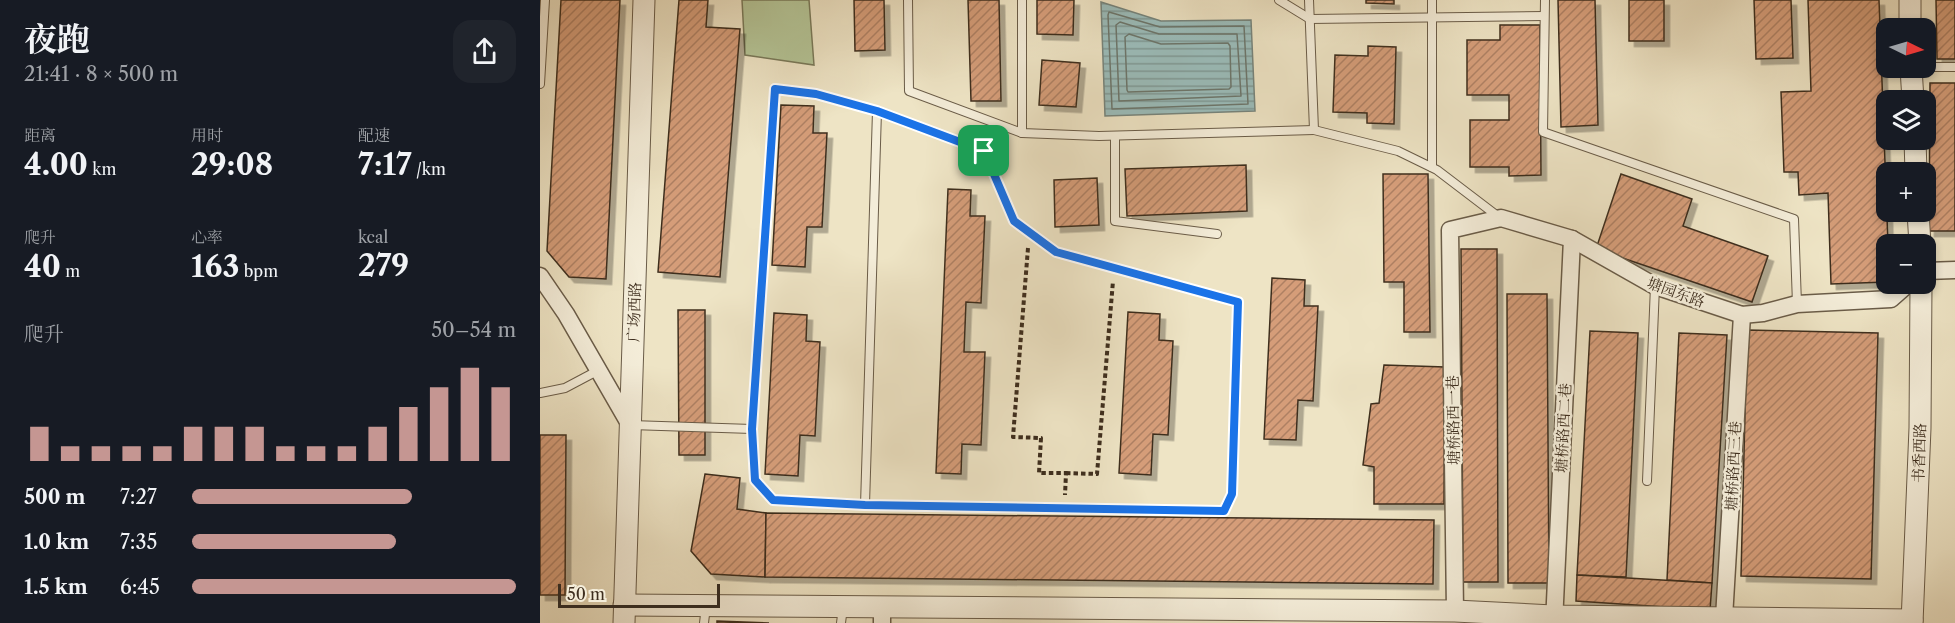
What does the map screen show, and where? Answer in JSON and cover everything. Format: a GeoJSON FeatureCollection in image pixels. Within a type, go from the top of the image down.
{"type":"FeatureCollection","features":[{"type":"Feature","properties":{"kind":"street","name":"广场西路"},"geometry":{"type":"LineString","coordinates":[[624,614],[644,0]]}},
{"type":"Feature","properties":{"kind":"street"},"geometry":{"type":"LineString","coordinates":[[1910,0],[1911,18]]}},
{"type":"Feature","properties":{"kind":"street","name":"塘园东路"},"geometry":{"type":"LineString","coordinates":[[1450,230],[1501,218],[1572,239],[1655,286],[1742,315],[1763,313],[1797,304],[1891,298],[1896,294]]}},
{"type":"Feature","properties":{"kind":"street","name":"塘桥路西一巷"},"geometry":{"type":"LineString","coordinates":[[1450,230],[1455,611]]}},
{"type":"Feature","properties":{"kind":"street","name":"塘桥路西二巷"},"geometry":{"type":"LineString","coordinates":[[1553,620],[1572,239]]}},
{"type":"Feature","properties":{"kind":"street"},"geometry":{"type":"LineString","coordinates":[[1936,271],[1955,270]]}},
{"type":"Feature","properties":{"kind":"street"},"geometry":{"type":"LineString","coordinates":[[540,276],[566,314],[630,425]]}},
{"type":"Feature","properties":{"kind":"street","name":"书香西路"},"geometry":{"type":"LineString","coordinates":[[1912,622],[1920,428],[1921,294]]}},
{"type":"Feature","properties":{"kind":"street","name":"塘桥路西三巷"},"geometry":{"type":"LineString","coordinates":[[1724,618],[1742,315]]}},
{"type":"Feature","properties":{"kind":"street"},"geometry":{"type":"LineString","coordinates":[[624,614],[882,615],[1455,611],[1553,620],[1724,618],[1912,622]]}},
{"type":"Feature","properties":{"kind":"lane"},"geometry":{"type":"LineString","coordinates":[[540,84],[545,0]]}},
{"type":"Feature","properties":{"kind":"lane"},"geometry":{"type":"LineString","coordinates":[[909,0],[909,91],[1022,133],[1115,136],[1314,130],[1398,151],[1432,167],[1501,218]]}},
{"type":"Feature","properties":{"kind":"lane"},"geometry":{"type":"LineString","coordinates":[[1022,0],[1022,133]]}},
{"type":"Feature","properties":{"kind":"lane"},"geometry":{"type":"LineString","coordinates":[[1279,0],[1310,19],[1544,16]]}},
{"type":"Feature","properties":{"kind":"lane"},"geometry":{"type":"LineString","coordinates":[[1309,0],[1314,130]]}},
{"type":"Feature","properties":{"kind":"lane"},"geometry":{"type":"LineString","coordinates":[[1432,0],[1432,167]]}},
{"type":"Feature","properties":{"kind":"lane"},"geometry":{"type":"LineString","coordinates":[[1545,0],[1543,132],[1794,219],[1797,304]]}},
{"type":"Feature","properties":{"kind":"lane"},"geometry":{"type":"LineString","coordinates":[[1936,67],[1955,67]]}},
{"type":"Feature","properties":{"kind":"lane"},"geometry":{"type":"LineString","coordinates":[[775,89],[816,94],[877,111],[984,151],[1014,221],[1056,252],[1238,302],[1232,494],[1224,511],[865,505],[773,500],[755,480],[752,429],[775,89]]}},
{"type":"Feature","properties":{"kind":"lane"},"geometry":{"type":"LineString","coordinates":[[865,505],[877,111]]}},
{"type":"Feature","properties":{"kind":"lane"},"geometry":{"type":"LineString","coordinates":[[1115,136],[1115,221],[1217,234]]}},
{"type":"Feature","properties":{"kind":"lane"},"geometry":{"type":"LineString","coordinates":[[1647,481],[1655,286]]}},
{"type":"Feature","properties":{"kind":"lane"},"geometry":{"type":"LineString","coordinates":[[540,393],[566,388],[599,370]]}},
{"type":"Feature","properties":{"kind":"lane"},"geometry":{"type":"LineString","coordinates":[[630,425],[752,429]]}},
{"type":"Feature","properties":{"kind":"path"},"geometry":{"type":"LineString","coordinates":[[1030,232],[1013,437],[1041,438],[1039,473],[1097,474],[1114,268]]}},
{"type":"Feature","properties":{"kind":"path"},"geometry":{"type":"LineString","coordinates":[[1064,508],[1066,473]]}},
{"type":"Feature","properties":{"kind":"green space"},"geometry":{"type":"Polygon","coordinates":[[[742,0],[809,0],[814,65],[745,55],[742,0]]]}},
{"type":"Feature","properties":{"kind":"water"},"geometry":{"type":"Polygon","coordinates":[[[1101,2],[1161,21],[1251,20],[1255,111],[1105,116],[1101,2]]]}},
{"type":"Feature","properties":{"kind":"building"},"geometry":{"type":"Polygon","coordinates":[[[561,0],[620,0],[606,279],[569,277],[547,251],[561,0]]]}},
{"type":"Feature","properties":{"kind":"building"},"geometry":{"type":"Polygon","coordinates":[[[679,0],[708,0],[706,27],[740,29],[720,277],[658,272],[679,0]]]}},
{"type":"Feature","properties":{"kind":"building"},"geometry":{"type":"Polygon","coordinates":[[[854,0],[884,0],[885,50],[855,51],[854,0]]]}},
{"type":"Feature","properties":{"kind":"building"},"geometry":{"type":"Polygon","coordinates":[[[968,0],[999,0],[1001,101],[971,101],[968,0]]]}},
{"type":"Feature","properties":{"kind":"building"},"geometry":{"type":"Polygon","coordinates":[[[1037,0],[1074,0],[1073,35],[1037,34],[1037,0]]]}},
{"type":"Feature","properties":{"kind":"building"},"geometry":{"type":"Polygon","coordinates":[[[1366,0],[1394,0],[1394,4],[1366,3],[1366,0]]]}},
{"type":"Feature","properties":{"kind":"building"},"geometry":{"type":"Polygon","coordinates":[[[1558,0],[1595,0],[1598,125],[1561,127],[1558,0]]]}},
{"type":"Feature","properties":{"kind":"building"},"geometry":{"type":"Polygon","coordinates":[[[1629,0],[1664,0],[1664,41],[1629,41],[1629,0]]]}},
{"type":"Feature","properties":{"kind":"building"},"geometry":{"type":"Polygon","coordinates":[[[1754,0],[1791,0],[1793,58],[1756,59],[1754,0]]]}},
{"type":"Feature","properties":{"kind":"building"},"geometry":{"type":"Polygon","coordinates":[[[1808,0],[1879,0],[1880,18],[1876,18],[1876,78],[1882,78],[1882,90],[1876,90],[1876,150],[1885,150],[1885,162],[1876,162],[1876,222],[1887,222],[1888,234],[1876,234],[1876,282],[1831,284],[1828,193],[1799,195],[1798,172],[1784,172],[1781,92],[1811,91],[1808,0]]]}},
{"type":"Feature","properties":{"kind":"building"},"geometry":{"type":"Polygon","coordinates":[[[1936,0],[1955,0],[1955,59],[1937,59],[1936,0]]]}},
{"type":"Feature","properties":{"kind":"building"},"geometry":{"type":"Polygon","coordinates":[[[1500,25],[1540,25],[1541,175],[1509,176],[1509,167],[1470,167],[1470,120],[1509,120],[1509,95],[1467,95],[1467,40],[1500,40],[1500,25]]]}},
{"type":"Feature","properties":{"kind":"building"},"geometry":{"type":"Polygon","coordinates":[[[1368,46],[1396,47],[1394,124],[1367,123],[1367,113],[1333,112],[1335,55],[1368,56],[1368,46]]]}},
{"type":"Feature","properties":{"kind":"building"},"geometry":{"type":"Polygon","coordinates":[[[1042,60],[1080,63],[1076,107],[1039,105],[1042,60]]]}},
{"type":"Feature","properties":{"kind":"building"},"geometry":{"type":"Polygon","coordinates":[[[1930,83],[1955,83],[1955,231],[1929,231],[1929,222],[1936,222],[1936,162],[1929,162],[1930,150],[1936,150],[1936,90],[1930,90],[1930,83]]]}},
{"type":"Feature","properties":{"kind":"building"},"geometry":{"type":"Polygon","coordinates":[[[781,105],[814,106],[813,133],[827,133],[822,227],[807,227],[805,267],[772,265],[781,105]]]}},
{"type":"Feature","properties":{"kind":"building"},"geometry":{"type":"Polygon","coordinates":[[[1246,165],[1247,211],[1127,216],[1125,169],[1246,165]]]}},
{"type":"Feature","properties":{"kind":"building"},"geometry":{"type":"Polygon","coordinates":[[[1383,174],[1428,174],[1430,332],[1404,332],[1404,282],[1384,282],[1383,174]]]}},
{"type":"Feature","properties":{"kind":"building"},"geometry":{"type":"Polygon","coordinates":[[[1621,174],[1692,199],[1683,226],[1768,256],[1752,302],[1596,249],[1621,174]]]}},
{"type":"Feature","properties":{"kind":"building"},"geometry":{"type":"Polygon","coordinates":[[[1097,178],[1099,225],[1055,227],[1054,180],[1097,178]]]}},
{"type":"Feature","properties":{"kind":"building"},"geometry":{"type":"Polygon","coordinates":[[[948,189],[971,190],[970,216],[985,216],[981,303],[966,302],[964,352],[985,352],[981,445],[962,444],[961,474],[936,473],[948,189]]]}},
{"type":"Feature","properties":{"kind":"building"},"geometry":{"type":"Polygon","coordinates":[[[1461,249],[1497,249],[1498,582],[1463,582],[1461,249]]]}},
{"type":"Feature","properties":{"kind":"building"},"geometry":{"type":"Polygon","coordinates":[[[1272,278],[1305,280],[1304,306],[1318,306],[1313,401],[1298,400],[1296,440],[1264,439],[1272,278]]]}},
{"type":"Feature","properties":{"kind":"building"},"geometry":{"type":"Polygon","coordinates":[[[1507,294],[1547,294],[1549,583],[1508,583],[1507,294]]]}},
{"type":"Feature","properties":{"kind":"building"},"geometry":{"type":"Polygon","coordinates":[[[678,310],[705,310],[705,455],[679,455],[678,310]]]}},
{"type":"Feature","properties":{"kind":"building"},"geometry":{"type":"Polygon","coordinates":[[[1128,312],[1160,314],[1159,340],[1173,341],[1168,435],[1153,434],[1151,475],[1119,473],[1128,312]]]}},
{"type":"Feature","properties":{"kind":"building"},"geometry":{"type":"Polygon","coordinates":[[[774,313],[807,315],[806,341],[820,342],[815,436],[800,435],[798,476],[765,474],[774,313]]]}},
{"type":"Feature","properties":{"kind":"building"},"geometry":{"type":"Polygon","coordinates":[[[1747,330],[1878,333],[1871,579],[1741,576],[1747,330]]]}},
{"type":"Feature","properties":{"kind":"building"},"geometry":{"type":"Polygon","coordinates":[[[1590,331],[1638,333],[1626,577],[1577,575],[1590,331]]]}},
{"type":"Feature","properties":{"kind":"building"},"geometry":{"type":"Polygon","coordinates":[[[1679,333],[1727,335],[1712,583],[1667,580],[1679,333]]]}},
{"type":"Feature","properties":{"kind":"building"},"geometry":{"type":"Polygon","coordinates":[[[1384,365],[1445,367],[1444,504],[1374,504],[1374,467],[1363,465],[1371,404],[1379,403],[1384,365]]]}},
{"type":"Feature","properties":{"kind":"building"},"geometry":{"type":"Polygon","coordinates":[[[540,435],[566,435],[565,595],[540,595],[540,435]]]}},
{"type":"Feature","properties":{"kind":"building"},"geometry":{"type":"Polygon","coordinates":[[[705,474],[740,478],[737,509],[766,513],[765,577],[711,574],[691,551],[705,474]]]}},
{"type":"Feature","properties":{"kind":"building"},"geometry":{"type":"Polygon","coordinates":[[[766,513],[1434,520],[1433,584],[765,577],[766,513]]]}},
{"type":"Feature","properties":{"kind":"building"},"geometry":{"type":"Polygon","coordinates":[[[1577,575],[1712,583],[1710,610],[1576,601],[1577,575]]]}},
{"type":"Feature","properties":{"kind":"building"},"geometry":{"type":"Polygon","coordinates":[[[717,621],[769,623],[717,623],[717,621]]]}},
{"type":"Feature","properties":{"kind":"route"},"geometry":{"type":"LineString","coordinates":[[775,89],[816,94],[877,111],[984,151],[1014,221],[1056,252],[1238,302],[1232,494],[1224,511],[865,505],[773,500],[755,480],[752,429],[775,89]]}}]}
